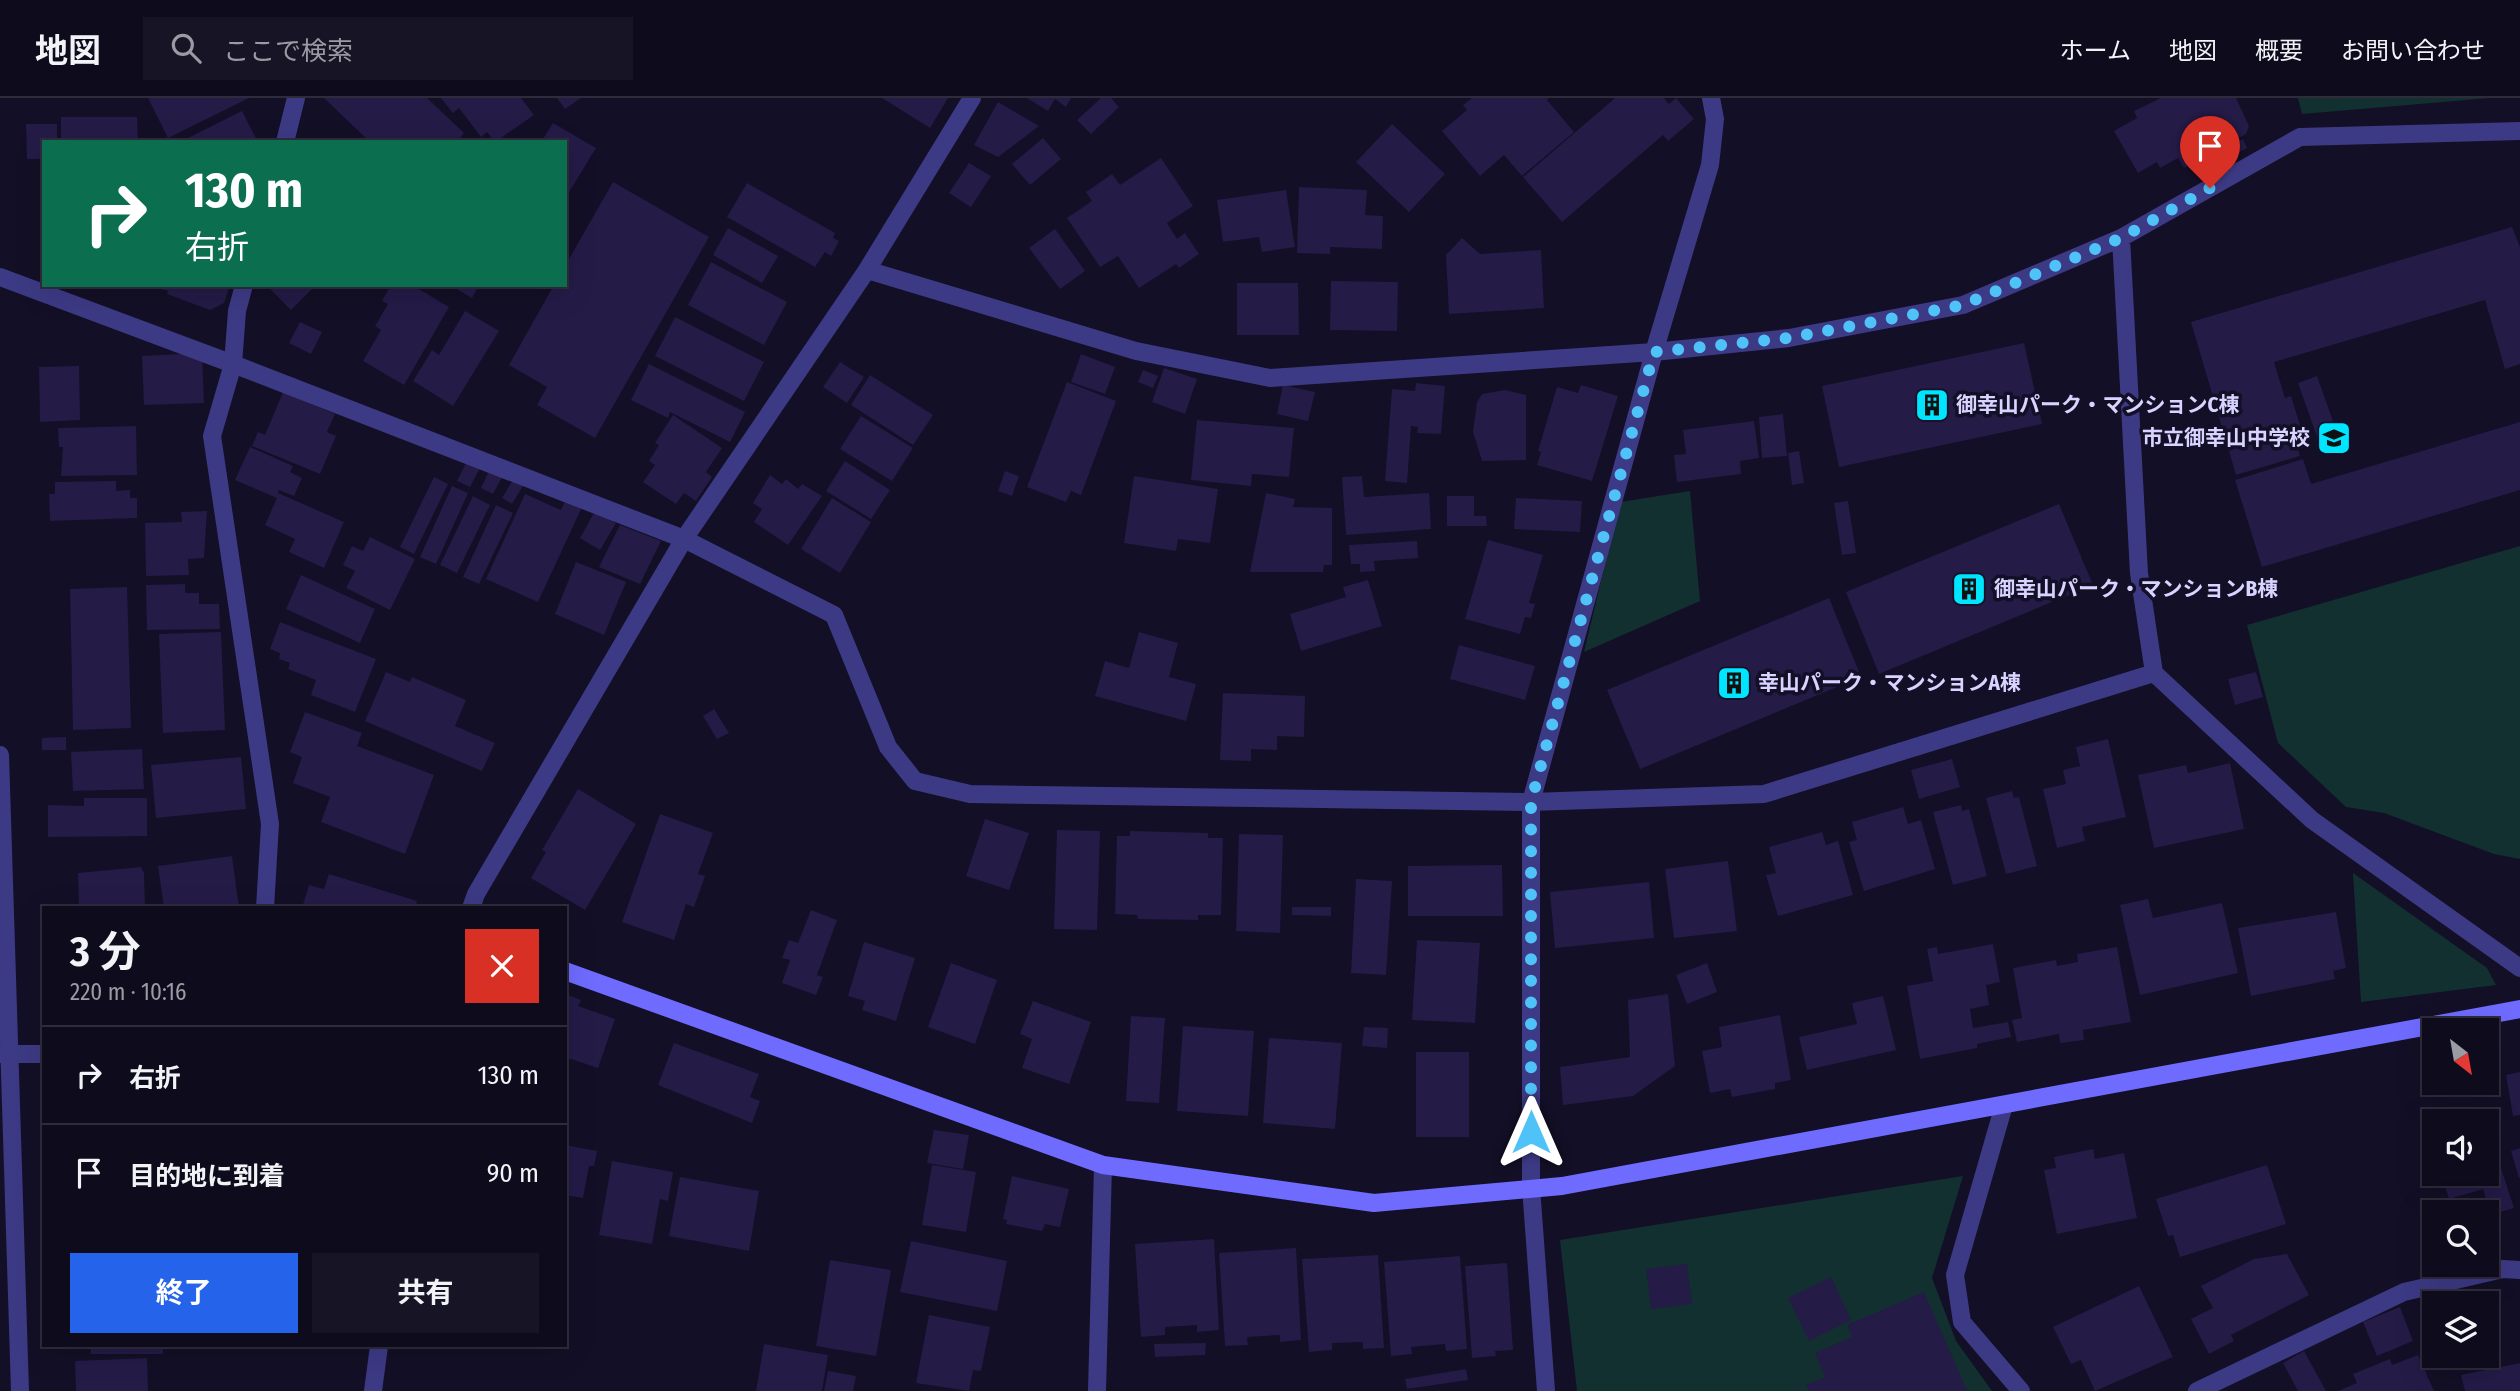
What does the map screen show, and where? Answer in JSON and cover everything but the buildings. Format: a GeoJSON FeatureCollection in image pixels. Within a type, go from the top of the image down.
{"type":"FeatureCollection","features":[{"type":"Feature","properties":{"kind":"street"},"geometry":{"type":"LineString","coordinates":[[286,140],[296,98]]}},
{"type":"Feature","properties":{"kind":"street"},"geometry":{"type":"LineString","coordinates":[[472,906],[476,894],[684,540],[867,270],[972,98]]}},
{"type":"Feature","properties":{"kind":"street"},"geometry":{"type":"LineString","coordinates":[[1546,1391],[1531,1187],[1531,802],[1654,352],[1710,165],[1715,119],[1711,98]]}},
{"type":"Feature","properties":{"kind":"street"},"geometry":{"type":"LineString","coordinates":[[867,270],[1136,351],[1270,378],[1654,352],[1789,338],[1963,305],[2121,238],[2300,137],[2520,131]]}},
{"type":"Feature","properties":{"kind":"street"},"geometry":{"type":"LineString","coordinates":[[2121,238],[2139,573],[2154,673],[2312,820],[2520,968]]}},
{"type":"Feature","properties":{"kind":"street"},"geometry":{"type":"LineString","coordinates":[[0,276],[684,540],[834,615],[888,747],[915,781],[970,794],[1531,802],[1764,794],[2154,673]]}},
{"type":"Feature","properties":{"kind":"street"},"geometry":{"type":"LineString","coordinates":[[243,287],[237,311],[233,364],[212,436],[271,824],[265,906]]}},
{"type":"Feature","properties":{"kind":"street"},"geometry":{"type":"LineString","coordinates":[[0,755],[4,1054],[20,1391]]}},
{"type":"Feature","properties":{"kind":"street"},"geometry":{"type":"LineString","coordinates":[[567,972],[1103,1166],[1374,1203],[1562,1186],[2520,1009]]}},
{"type":"Feature","properties":{"kind":"street"},"geometry":{"type":"LineString","coordinates":[[4,1054],[42,1054]]}},
{"type":"Feature","properties":{"kind":"street"},"geometry":{"type":"LineString","coordinates":[[2004,1105],[1955,1275],[1962,1322],[2021,1391]]}},
{"type":"Feature","properties":{"kind":"street"},"geometry":{"type":"LineString","coordinates":[[1097,1391],[1103,1166]]}},
{"type":"Feature","properties":{"kind":"street"},"geometry":{"type":"LineString","coordinates":[[2196,1391],[2404,1292],[2503,1269],[2520,1270]]}},
{"type":"Feature","properties":{"kind":"street"},"geometry":{"type":"LineString","coordinates":[[373,1391],[379,1347]]}},
{"type":"Feature","properties":{"kind":"green space"},"geometry":{"type":"Polygon","coordinates":[[[2298,98],[2490,98],[2302,114],[2298,98]]]}},
{"type":"Feature","properties":{"kind":"green space"},"geometry":{"type":"Polygon","coordinates":[[[1690,491],[1700,601],[1584,652],[1620,502],[1690,491]]]}},
{"type":"Feature","properties":{"kind":"green space"},"geometry":{"type":"Polygon","coordinates":[[[2520,546],[2520,859],[2494,854],[2384,813],[2346,807],[2278,743],[2247,625],[2520,546]]]}},
{"type":"Feature","properties":{"kind":"green space"},"geometry":{"type":"Polygon","coordinates":[[[2353,873],[2487,968],[2496,985],[2361,1002],[2353,873]]]}},
{"type":"Feature","properties":{"kind":"green space"},"geometry":{"type":"Polygon","coordinates":[[[1963,1176],[1932,1278],[1956,1341],[1992,1391],[1577,1391],[1560,1240],[1963,1176]]]}},
{"type":"Feature","properties":{"kind":"place","name":"御幸山パーク・マンションC棟"},"geometry":{"type":"Point","coordinates":[1932,405]}},
{"type":"Feature","properties":{"kind":"place","name":"市立御幸山中学校"},"geometry":{"type":"Point","coordinates":[2334,438]}},
{"type":"Feature","properties":{"kind":"place","name":"御幸山パーク・マンションB棟"},"geometry":{"type":"Point","coordinates":[1969,589]}},
{"type":"Feature","properties":{"kind":"place","name":"幸山パーク・マンションA棟"},"geometry":{"type":"Point","coordinates":[1734,683]}},
{"type":"Feature","properties":{"kind":"route"},"geometry":{"type":"LineString","coordinates":[[1531,1132],[1531,802],[1654,352],[1789,338],[1963,305],[2121,238],[2210,188]]}}]}
